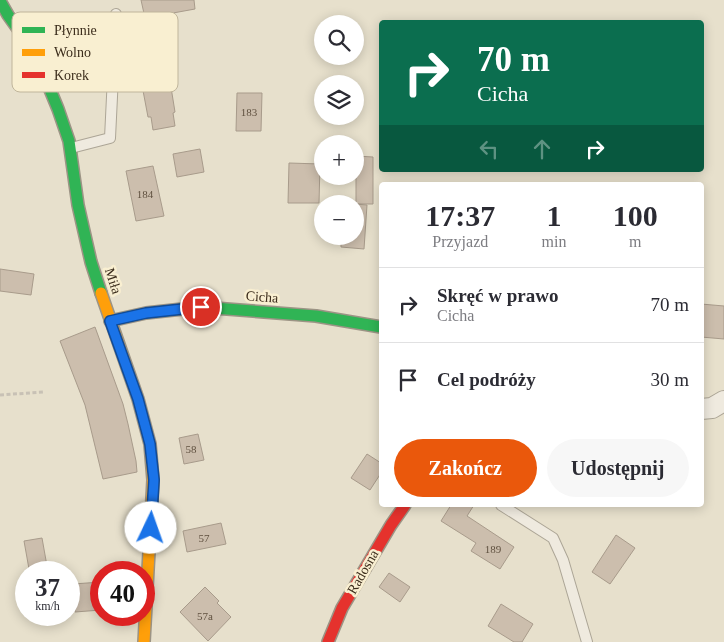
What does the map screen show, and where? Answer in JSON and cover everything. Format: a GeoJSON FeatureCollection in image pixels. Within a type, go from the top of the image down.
{"type":"FeatureCollection","features":[{"type":"Feature","properties":{"kind":"street","name":"Miła"},"geometry":{"type":"LineString","coordinates":[[0,1],[4,18]]}},
{"type":"Feature","properties":{"kind":"street","name":"Miła"},"geometry":{"type":"LineString","coordinates":[[51,92],[69,141],[78,205],[91,262],[138,399],[150,444],[154,480],[144,642]]}},
{"type":"Feature","properties":{"kind":"street","name":"Cicha"},"geometry":{"type":"LineString","coordinates":[[110,321],[146,313],[201,307],[316,316],[379,328]]}},
{"type":"Feature","properties":{"kind":"street"},"geometry":{"type":"LineString","coordinates":[[704,409],[712,408],[724,400]]}},
{"type":"Feature","properties":{"kind":"street","name":"Radosna"},"geometry":{"type":"LineString","coordinates":[[328,642],[342,608],[390,525],[404,507]]}},
{"type":"Feature","properties":{"kind":"lane"},"geometry":{"type":"LineString","coordinates":[[70,149],[110,138],[112,92]]}},
{"type":"Feature","properties":{"kind":"lane"},"geometry":{"type":"LineString","coordinates":[[504,507],[553,538],[563,560],[587,642]]}},
{"type":"Feature","properties":{"kind":"path"},"geometry":{"type":"LineString","coordinates":[[0,395],[44,392]]}},
{"type":"Feature","properties":{"kind":"building"},"geometry":{"type":"Polygon","coordinates":[[[141,0],[194,0],[195,9],[178,12],[144,12],[141,0]]]}},
{"type":"Feature","properties":{"kind":"building"},"geometry":{"type":"Polygon","coordinates":[[[143,92],[172,92],[175,126],[153,130],[151,117],[148,117],[143,92]]]}},
{"type":"Feature","properties":{"kind":"building"},"geometry":{"type":"Polygon","coordinates":[[[237,93],[262,93],[261,131],[236,131],[237,93]]]}},
{"type":"Feature","properties":{"kind":"building"},"geometry":{"type":"Polygon","coordinates":[[[200,149],[204,172],[177,177],[173,154],[200,149]]]}},
{"type":"Feature","properties":{"kind":"building"},"geometry":{"type":"Polygon","coordinates":[[[364,156],[373,157],[373,204],[364,204],[364,195],[356,195],[356,185],[364,185],[364,156]]]}},
{"type":"Feature","properties":{"kind":"building"},"geometry":{"type":"Polygon","coordinates":[[[289,163],[314,164],[314,185],[319,185],[319,195],[314,195],[314,203],[288,203],[289,163]]]}},
{"type":"Feature","properties":{"kind":"building"},"geometry":{"type":"Polygon","coordinates":[[[153,166],[164,216],[136,221],[126,171],[153,166]]]}},
{"type":"Feature","properties":{"kind":"building"},"geometry":{"type":"Polygon","coordinates":[[[364,205],[367,205],[364,249],[341,247],[341,245],[364,245],[364,205]]]}},
{"type":"Feature","properties":{"kind":"building"},"geometry":{"type":"Polygon","coordinates":[[[0,269],[34,274],[31,295],[0,291],[0,269]]]}},
{"type":"Feature","properties":{"kind":"building"},"geometry":{"type":"Polygon","coordinates":[[[704,304],[724,306],[724,339],[704,337],[704,304]]]}},
{"type":"Feature","properties":{"kind":"building"},"geometry":{"type":"Polygon","coordinates":[[[95,327],[123,404],[137,472],[103,479],[85,405],[60,341],[95,327]]]}},
{"type":"Feature","properties":{"kind":"building"},"geometry":{"type":"Polygon","coordinates":[[[198,434],[204,460],[184,464],[179,438],[198,434]]]}},
{"type":"Feature","properties":{"kind":"building"},"geometry":{"type":"Polygon","coordinates":[[[367,454],[379,462],[379,476],[370,490],[351,478],[367,454]]]}},
{"type":"Feature","properties":{"kind":"building"},"geometry":{"type":"Polygon","coordinates":[[[450,507],[473,507],[467,516],[514,547],[500,569],[471,551],[476,543],[441,521],[450,507]]]}},
{"type":"Feature","properties":{"kind":"building"},"geometry":{"type":"Polygon","coordinates":[[[221,523],[226,544],[187,552],[183,531],[221,523]]]}},
{"type":"Feature","properties":{"kind":"building"},"geometry":{"type":"Polygon","coordinates":[[[616,535],[635,548],[610,584],[592,572],[616,535]]]}},
{"type":"Feature","properties":{"kind":"building"},"geometry":{"type":"Polygon","coordinates":[[[42,538],[46,561],[28,561],[24,541],[42,538]]]}},
{"type":"Feature","properties":{"kind":"building"},"geometry":{"type":"Polygon","coordinates":[[[389,573],[410,587],[400,602],[379,587],[389,573]]]}},
{"type":"Feature","properties":{"kind":"building"},"geometry":{"type":"Polygon","coordinates":[[[90,583],[90,611],[80,612],[80,584],[90,583]]]}},
{"type":"Feature","properties":{"kind":"building"},"geometry":{"type":"Polygon","coordinates":[[[205,587],[231,617],[208,641],[180,612],[205,587]]]}},
{"type":"Feature","properties":{"kind":"building"},"geometry":{"type":"Polygon","coordinates":[[[501,604],[533,624],[522,642],[514,642],[488,626],[501,604]]]}},
{"type":"Feature","properties":{"kind":"traffic: fast"},"geometry":{"type":"LineString","coordinates":[[0,1],[12,21]]}},
{"type":"Feature","properties":{"kind":"traffic: fast"},"geometry":{"type":"LineString","coordinates":[[51,92],[69,141],[78,205],[91,262],[101,293]]}},
{"type":"Feature","properties":{"kind":"traffic: fast"},"geometry":{"type":"LineString","coordinates":[[110,321],[146,313],[201,307],[316,316],[379,327]]}},
{"type":"Feature","properties":{"kind":"traffic: slow"},"geometry":{"type":"LineString","coordinates":[[101,293],[138,399],[150,444],[153,480],[144,642]]}},
{"type":"Feature","properties":{"kind":"traffic: jam"},"geometry":{"type":"LineString","coordinates":[[328,642],[342,608],[404,507]]}},
{"type":"Feature","properties":{"kind":"route"},"geometry":{"type":"LineString","coordinates":[[151,528],[154,480],[150,444],[138,399],[110,321],[146,313],[201,307]]}}]}
